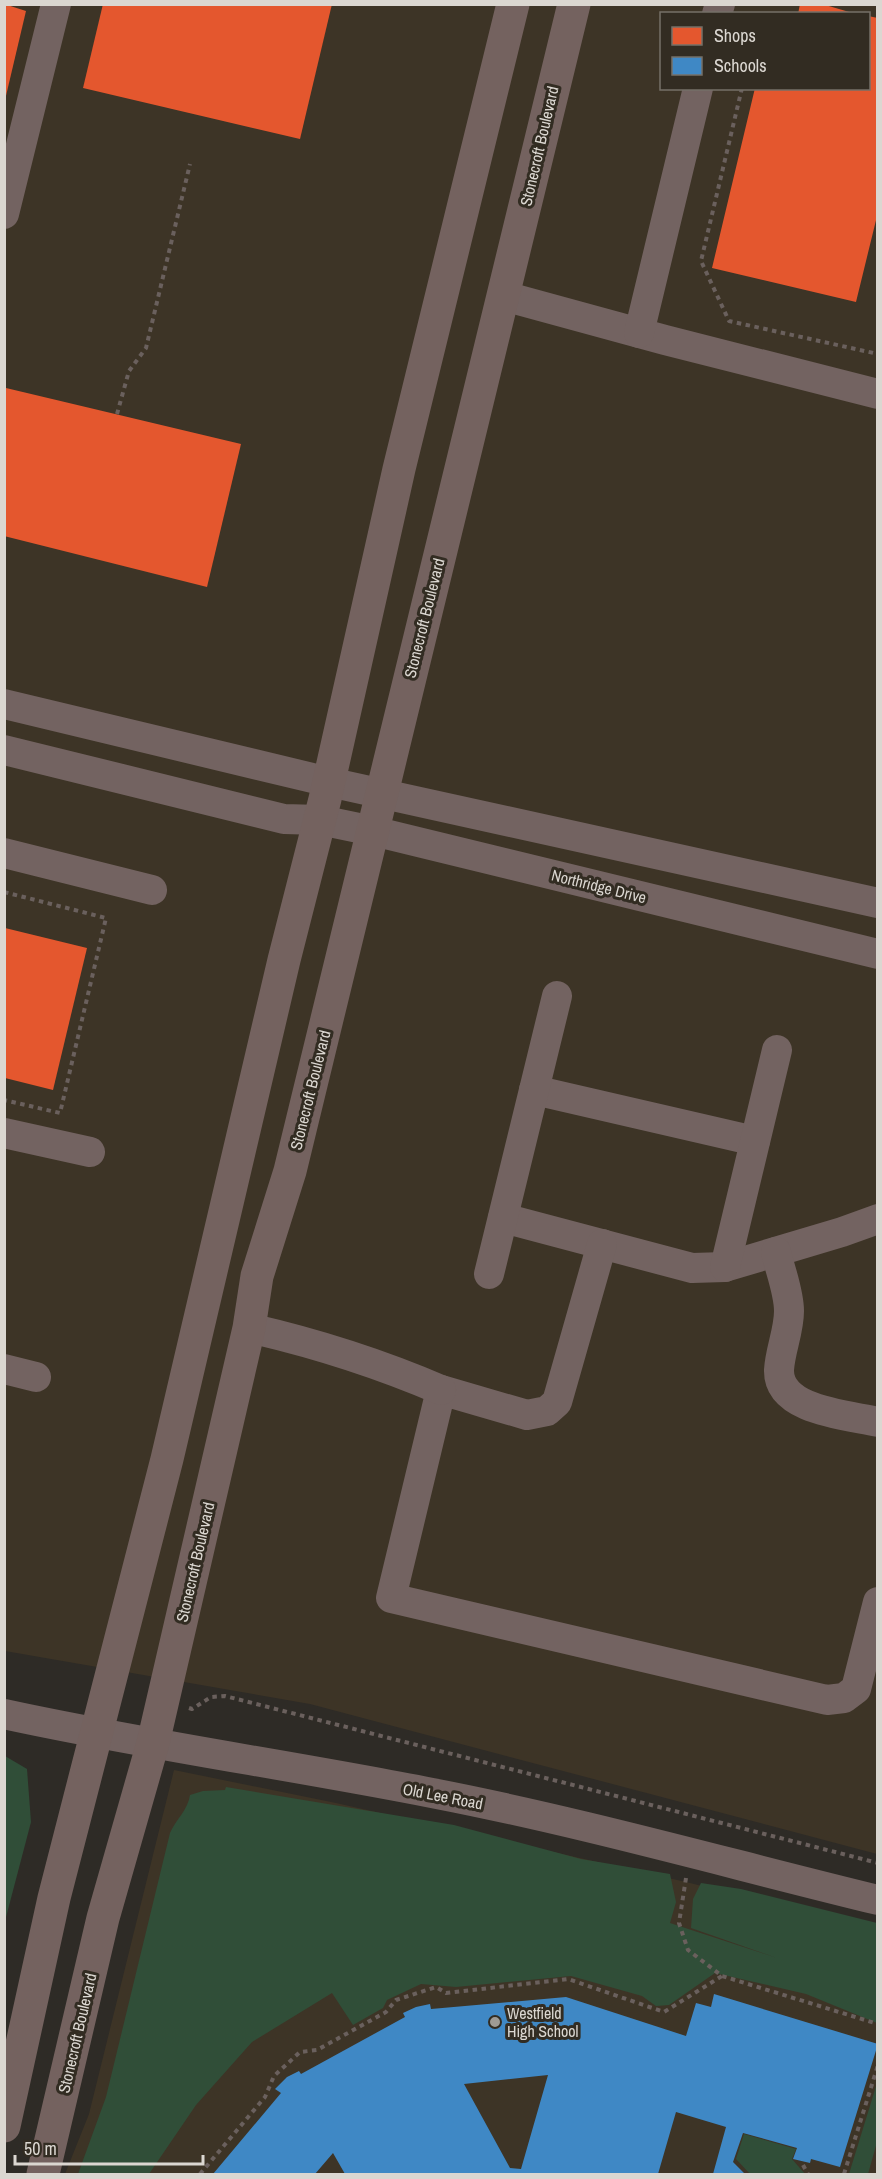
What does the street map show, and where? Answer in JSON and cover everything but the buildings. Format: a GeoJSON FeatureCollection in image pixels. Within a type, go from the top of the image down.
{"type":"FeatureCollection","features":[{"type":"Feature","properties":{"kind":"main road"},"geometry":{"type":"LineString","coordinates":[[502,48],[506,4]]}},
{"type":"Feature","properties":{"kind":"main road"},"geometry":{"type":"LineString","coordinates":[[4,2126],[54,1898],[167,1459],[329,782],[399,469],[513,4]]}},
{"type":"Feature","properties":{"kind":"main road","name":"Stonecroft Boulevard"},"geometry":{"type":"LineString","coordinates":[[43,2175],[103,1918],[163,1703],[249,1328],[257,1276],[290,1171],[574,4]]}},
{"type":"Feature","properties":{"kind":"main road"},"geometry":{"type":"LineString","coordinates":[[558,65],[579,4]]}},
{"type":"Feature","properties":{"kind":"street"},"geometry":{"type":"LineString","coordinates":[[4,214],[56,4]]}},
{"type":"Feature","properties":{"kind":"street"},"geometry":{"type":"LineString","coordinates":[[639,333],[698,90]]}},
{"type":"Feature","properties":{"kind":"street"},"geometry":{"type":"LineString","coordinates":[[504,296],[878,394]]}},
{"type":"Feature","properties":{"kind":"street"},"geometry":{"type":"LineString","coordinates":[[4,704],[381,794],[878,903]]}},
{"type":"Feature","properties":{"kind":"street","name":"Northridge Drive"},"geometry":{"type":"LineString","coordinates":[[4,750],[284,819],[320,820],[373,831],[878,954]]}},
{"type":"Feature","properties":{"kind":"street"},"geometry":{"type":"LineString","coordinates":[[4,854],[152,890]]}},
{"type":"Feature","properties":{"kind":"street"},"geometry":{"type":"LineString","coordinates":[[489,1274],[557,996]]}},
{"type":"Feature","properties":{"kind":"street"},"geometry":{"type":"LineString","coordinates":[[725,1267],[777,1050]]}},
{"type":"Feature","properties":{"kind":"street"},"geometry":{"type":"LineString","coordinates":[[534,1090],[755,1142]]}},
{"type":"Feature","properties":{"kind":"street"},"geometry":{"type":"LineString","coordinates":[[4,1132],[90,1152]]}},
{"type":"Feature","properties":{"kind":"street"},"geometry":{"type":"LineString","coordinates":[[503,1218],[692,1268],[725,1267],[878,1219]]}},
{"type":"Feature","properties":{"kind":"street"},"geometry":{"type":"LineString","coordinates":[[249,1328],[316,1344],[392,1369],[441,1390],[527,1414],[547,1411],[557,1402],[602,1244]]}},
{"type":"Feature","properties":{"kind":"street"},"geometry":{"type":"LineString","coordinates":[[776,1252],[789,1309],[779,1371],[783,1386],[790,1396],[806,1406],[878,1422]]}},
{"type":"Feature","properties":{"kind":"street"},"geometry":{"type":"LineString","coordinates":[[4,1369],[36,1377]]}},
{"type":"Feature","properties":{"kind":"street"},"geometry":{"type":"LineString","coordinates":[[441,1390],[391,1598],[826,1700],[844,1698],[856,1689],[878,1602]]}},
{"type":"Feature","properties":{"kind":"street","name":"Old Lee Road"},"geometry":{"type":"LineString","coordinates":[[4,1714],[96,1734],[444,1795],[525,1812],[878,1900]]}},
{"type":"Feature","properties":{"kind":"path"},"geometry":{"type":"LineString","coordinates":[[742,90],[701,261],[729,321],[878,354]]}},
{"type":"Feature","properties":{"kind":"path"},"geometry":{"type":"LineString","coordinates":[[117,414],[129,370],[146,348],[190,164]]}},
{"type":"Feature","properties":{"kind":"path"},"geometry":{"type":"LineString","coordinates":[[4,892],[106,918],[60,1113],[4,1100]]}},
{"type":"Feature","properties":{"kind":"path"},"geometry":{"type":"LineString","coordinates":[[163,1703],[192,1709],[211,1697],[225,1696],[878,1863]]}},
{"type":"Feature","properties":{"kind":"path"},"geometry":{"type":"LineString","coordinates":[[690,1854],[679,1923],[688,1950],[722,1976],[878,2024]]}},
{"type":"Feature","properties":{"kind":"path"},"geometry":{"type":"LineString","coordinates":[[200,2175],[265,2097],[274,2076],[300,2052],[317,2050],[386,2012],[396,2000],[436,1987],[446,1994],[568,1979],[664,2012],[722,1976]]}},
{"type":"Feature","properties":{"kind":"path"},"geometry":{"type":"LineString","coordinates":[[844,2175],[878,2066]]}},
{"type":"Feature","properties":{"kind":"path"},"geometry":{"type":"LineString","coordinates":[[803,2165],[807,2175]]}},
{"type":"Feature","properties":{"kind":"shaded area"},"geometry":{"type":"Polygon","coordinates":[[[4,5],[877,5],[877,1854],[310,1704],[5,1651],[4,5]]]}},
{"type":"Feature","properties":{"kind":"shaded area","name":"Westfield High School"},"geometry":{"type":"Polygon","coordinates":[[[174,1770],[336,1803],[686,1882],[877,1930],[877,2174],[65,2174],[89,2114],[174,1770]]]}},
{"type":"Feature","properties":{"kind":"green space"},"geometry":{"type":"Polygon","coordinates":[[[5,1756],[27,1769],[31,1822],[5,1921],[5,1756]]]}},
{"type":"Feature","properties":{"kind":"green space"},"geometry":{"type":"Polygon","coordinates":[[[226,1787],[454,1825],[581,1859],[670,1874],[676,1902],[670,1923],[777,1958],[691,1928],[693,1899],[701,1883],[741,1889],[877,1923],[877,2023],[806,1994],[715,1973],[669,2005],[656,2006],[642,1996],[571,1976],[456,1987],[421,1984],[387,2000],[383,2008],[353,2025],[332,1993],[252,2042],[196,2105],[149,2174],[78,2174],[106,2097],[170,1833],[187,1805],[190,1795],[203,1791],[225,1790],[226,1787]]]}},
{"type":"Feature","properties":{"kind":"green space"},"geometry":{"type":"Polygon","coordinates":[[[877,2083],[877,2142],[868,2174],[849,2174],[877,2083]]]}},
{"type":"Feature","properties":{"kind":"green space"},"geometry":{"type":"Polygon","coordinates":[[[744,2134],[796,2149],[792,2159],[805,2174],[750,2174],[736,2159],[744,2134]]]}},
{"type":"Feature","properties":{"kind":"place","name":"Westfield High School"},"geometry":{"type":"Point","coordinates":[495,2022]}}]}
